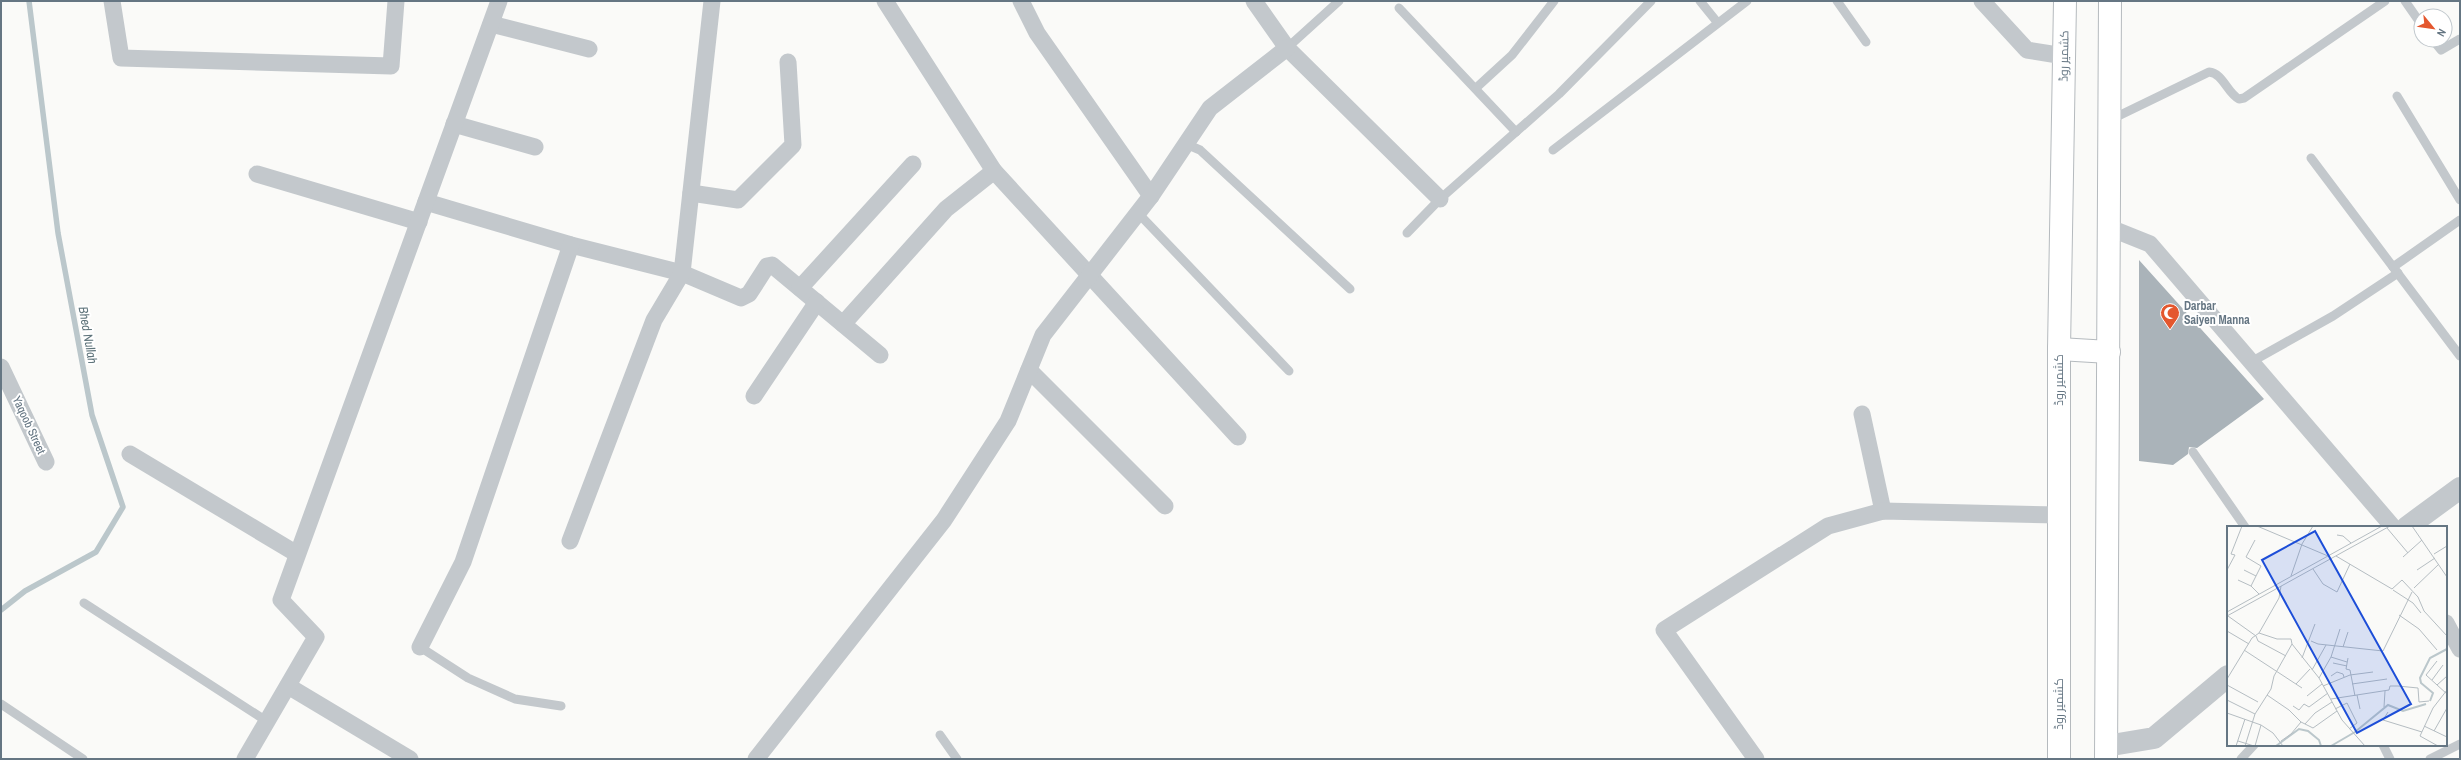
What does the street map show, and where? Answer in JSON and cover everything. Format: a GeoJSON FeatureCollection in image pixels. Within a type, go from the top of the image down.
{"type":"FeatureCollection","features":[{"type":"Feature","properties":{"kind":"main road","name":"کشمیر روڈ"},"geometry":{"type":"LineString","coordinates":[[2059,759],[2059,349],[2065,1]]}},
{"type":"Feature","properties":{"kind":"main road"},"geometry":{"type":"LineString","coordinates":[[2106,752],[2110,228],[2110,1]]}},
{"type":"Feature","properties":{"kind":"main road"},"geometry":{"type":"LineString","coordinates":[[2059,349],[2109,352]]}},
{"type":"Feature","properties":{"kind":"street"},"geometry":{"type":"LineString","coordinates":[[112,1],[121,58],[391,66],[396,1]]}},
{"type":"Feature","properties":{"kind":"street"},"geometry":{"type":"LineString","coordinates":[[245,759],[268,722],[316,637],[281,600],[499,1]]}},
{"type":"Feature","properties":{"kind":"street"},"geometry":{"type":"LineString","coordinates":[[570,542],[654,320],[682,273],[712,1]]}},
{"type":"Feature","properties":{"kind":"street"},"geometry":{"type":"LineString","coordinates":[[885,1],[994,171],[1238,437]]}},
{"type":"Feature","properties":{"kind":"street"},"geometry":{"type":"LineString","coordinates":[[1021,1],[1037,33],[1151,196]]}},
{"type":"Feature","properties":{"kind":"street"},"geometry":{"type":"LineString","coordinates":[[1254,1],[1287,48],[1440,199]]}},
{"type":"Feature","properties":{"kind":"street"},"geometry":{"type":"LineString","coordinates":[[1982,1],[2027,50],[2064,56]]}},
{"type":"Feature","properties":{"kind":"street"},"geometry":{"type":"LineString","coordinates":[[491,24],[589,49]]}},
{"type":"Feature","properties":{"kind":"street"},"geometry":{"type":"LineString","coordinates":[[756,759],[944,520],[1008,421],[1043,335],[1151,196],[1210,108],[1287,48]]}},
{"type":"Feature","properties":{"kind":"street"},"geometry":{"type":"LineString","coordinates":[[691,193],[738,200],[793,145],[788,62]]}},
{"type":"Feature","properties":{"kind":"street"},"geometry":{"type":"LineString","coordinates":[[454,124],[535,147]]}},
{"type":"Feature","properties":{"kind":"street"},"geometry":{"type":"LineString","coordinates":[[800,288],[913,164]]}},
{"type":"Feature","properties":{"kind":"street"},"geometry":{"type":"LineString","coordinates":[[843,324],[946,209],[994,171]]}},
{"type":"Feature","properties":{"kind":"street"},"geometry":{"type":"LineString","coordinates":[[257,174],[419,222]]}},
{"type":"Feature","properties":{"kind":"street"},"geometry":{"type":"LineString","coordinates":[[426,202],[571,245],[682,273],[740,298],[749,294],[767,266],[772,265],[880,355]]}},
{"type":"Feature","properties":{"kind":"street"},"geometry":{"type":"LineString","coordinates":[[2110,228],[2150,244],[2392,526]]}},
{"type":"Feature","properties":{"kind":"street"},"geometry":{"type":"LineString","coordinates":[[420,647],[463,562],[571,245]]}},
{"type":"Feature","properties":{"kind":"street"},"geometry":{"type":"LineString","coordinates":[[754,396],[817,302]]}},
{"type":"Feature","properties":{"kind":"street","name":"Yaqoob Street"},"geometry":{"type":"LineString","coordinates":[[1,367],[46,462]]}},
{"type":"Feature","properties":{"kind":"street"},"geometry":{"type":"LineString","coordinates":[[1029,370],[1165,506]]}},
{"type":"Feature","properties":{"kind":"street"},"geometry":{"type":"LineString","coordinates":[[1862,414],[1883,511]]}},
{"type":"Feature","properties":{"kind":"street"},"geometry":{"type":"LineString","coordinates":[[130,454],[297,554]]}},
{"type":"Feature","properties":{"kind":"street"},"geometry":{"type":"LineString","coordinates":[[2408,526],[2460,488]]}},
{"type":"Feature","properties":{"kind":"street"},"geometry":{"type":"LineString","coordinates":[[1756,759],[1664,630],[1828,526],[1883,511],[2059,515]]}},
{"type":"Feature","properties":{"kind":"street"},"geometry":{"type":"LineString","coordinates":[[2447,624],[2460,649]]}},
{"type":"Feature","properties":{"kind":"street"},"geometry":{"type":"LineString","coordinates":[[2106,752],[2154,738],[2227,677]]}},
{"type":"Feature","properties":{"kind":"street"},"geometry":{"type":"LineString","coordinates":[[288,686],[410,759]]}},
{"type":"Feature","properties":{"kind":"lane"},"geometry":{"type":"LineString","coordinates":[[1287,48],[1340,1]]}},
{"type":"Feature","properties":{"kind":"lane"},"geometry":{"type":"LineString","coordinates":[[1476,88],[1512,55],[1554,1]]}},
{"type":"Feature","properties":{"kind":"lane"},"geometry":{"type":"LineString","coordinates":[[1408,233],[1440,199],[1559,94],[1651,1]]}},
{"type":"Feature","properties":{"kind":"lane"},"geometry":{"type":"LineString","coordinates":[[1700,1],[1717,22]]}},
{"type":"Feature","properties":{"kind":"lane"},"geometry":{"type":"LineString","coordinates":[[1553,150],[1717,22],[1747,1]]}},
{"type":"Feature","properties":{"kind":"lane"},"geometry":{"type":"LineString","coordinates":[[1837,1],[1866,42]]}},
{"type":"Feature","properties":{"kind":"lane"},"geometry":{"type":"LineString","coordinates":[[2110,120],[2209,72],[2218,76],[2234,96],[2239,99],[2244,98],[2385,1]]}},
{"type":"Feature","properties":{"kind":"lane"},"geometry":{"type":"LineString","coordinates":[[2405,1],[2413,12]]}},
{"type":"Feature","properties":{"kind":"lane"},"geometry":{"type":"LineString","coordinates":[[1399,8],[1516,132]]}},
{"type":"Feature","properties":{"kind":"lane"},"geometry":{"type":"LineString","coordinates":[[2398,96],[2460,200]]}},
{"type":"Feature","properties":{"kind":"lane"},"geometry":{"type":"LineString","coordinates":[[1186,144],[1200,150],[1350,289]]}},
{"type":"Feature","properties":{"kind":"lane"},"geometry":{"type":"LineString","coordinates":[[2311,158],[2460,356]]}},
{"type":"Feature","properties":{"kind":"lane"},"geometry":{"type":"LineString","coordinates":[[1138,213],[1289,371]]}},
{"type":"Feature","properties":{"kind":"lane"},"geometry":{"type":"LineString","coordinates":[[2251,362],[2333,316],[2460,220]]}},
{"type":"Feature","properties":{"kind":"lane"},"geometry":{"type":"LineString","coordinates":[[2192,452],[2244,526]]}},
{"type":"Feature","properties":{"kind":"lane"},"geometry":{"type":"LineString","coordinates":[[84,603],[268,722]]}},
{"type":"Feature","properties":{"kind":"lane"},"geometry":{"type":"LineString","coordinates":[[420,647],[468,678],[515,699],[561,706]]}},
{"type":"Feature","properties":{"kind":"lane"},"geometry":{"type":"LineString","coordinates":[[1,704],[82,759]]}},
{"type":"Feature","properties":{"kind":"lane"},"geometry":{"type":"LineString","coordinates":[[940,735],[957,759]]}},
{"type":"Feature","properties":{"kind":"lane"},"geometry":{"type":"LineString","coordinates":[[2430,759],[2460,744]]}},
{"type":"Feature","properties":{"kind":"lane"},"geometry":{"type":"LineString","coordinates":[[2241,759],[2253,746]]}},
{"type":"Feature","properties":{"kind":"lane"},"geometry":{"type":"LineString","coordinates":[[2384,746],[2390,759]]}},
{"type":"Feature","properties":{"kind":"building","name":"Darbar Saiyen Manna"},"geometry":{"type":"Polygon","coordinates":[[[2139,260],[2264,399],[2197,448],[2189,447],[2188,454],[2173,465],[2139,461],[2139,260]]]}},
{"type":"Feature","properties":{"kind":"waterway","name":"Bhed Nullah"},"geometry":{"type":"LineString","coordinates":[[1,610],[25,591],[96,552],[123,507],[92,415],[58,233],[29,1]]}},
{"type":"Feature","properties":{"kind":"place","name":"Darbar Saiyen Manna"},"geometry":{"type":"Point","coordinates":[2170,330]}}]}
